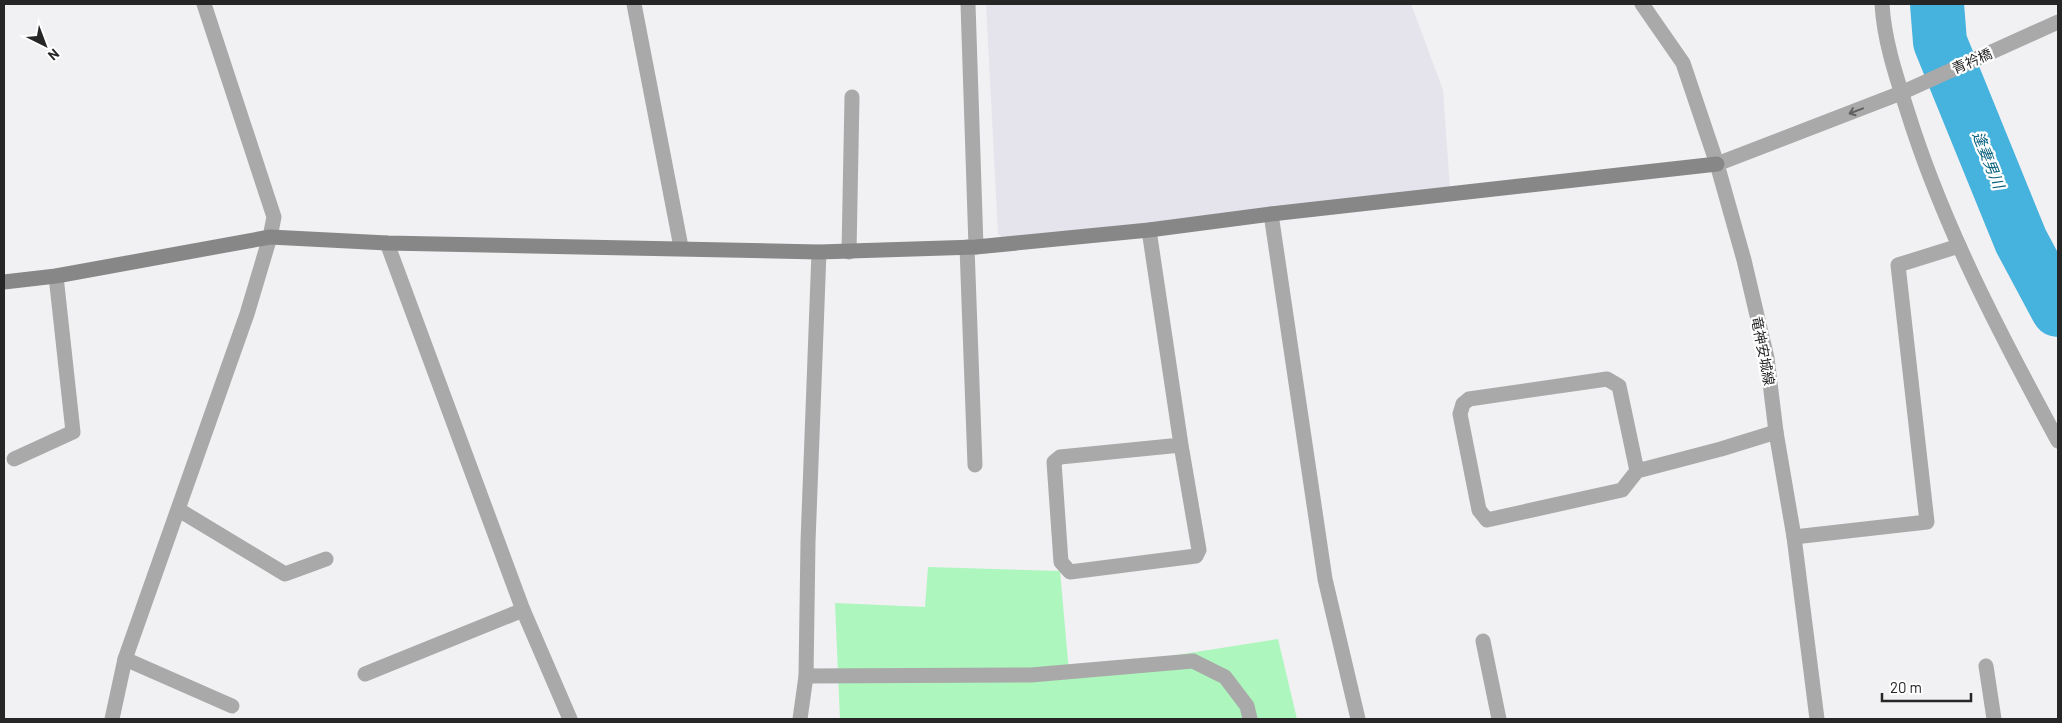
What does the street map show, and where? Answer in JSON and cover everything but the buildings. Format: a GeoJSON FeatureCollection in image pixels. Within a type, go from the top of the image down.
{"type":"FeatureCollection","features":[{"type":"Feature","properties":{"kind":"street"},"geometry":{"type":"LineString","coordinates":[[112,719],[125,659],[247,314],[270,237],[274,217],[204,4]]}},
{"type":"Feature","properties":{"kind":"street"},"geometry":{"type":"LineString","coordinates":[[634,4],[681,247]]}},
{"type":"Feature","properties":{"kind":"street"},"geometry":{"type":"LineString","coordinates":[[968,4],[975,465]]}},
{"type":"Feature","properties":{"kind":"street","name":"竜神安城線"},"geometry":{"type":"LineString","coordinates":[[1642,4],[1683,63],[1717,164],[1744,260],[1767,358],[1776,432],[1794,537],[1817,719]]}},
{"type":"Feature","properties":{"kind":"street"},"geometry":{"type":"LineString","coordinates":[[1882,4],[1883,23],[1908,90],[1922,160],[1959,246],[2006,344],[2058,441]]}},
{"type":"Feature","properties":{"kind":"street","name":"青衿橋"},"geometry":{"type":"LineString","coordinates":[[1717,164],[1908,90],[2058,22]]}},
{"type":"Feature","properties":{"kind":"street"},"geometry":{"type":"LineString","coordinates":[[849,252],[852,97]]}},
{"type":"Feature","properties":{"kind":"street"},"geometry":{"type":"LineString","coordinates":[[4,282],[56,276],[270,237],[387,243],[681,247],[819,252],[972,247],[1149,230],[1271,214],[1717,164]]}},
{"type":"Feature","properties":{"kind":"street"},"geometry":{"type":"LineString","coordinates":[[1271,214],[1325,579],[1358,719]]}},
{"type":"Feature","properties":{"kind":"street"},"geometry":{"type":"LineString","coordinates":[[1149,230],[1198,550],[1196,556],[1070,572],[1061,562],[1054,462],[1060,457],[1181,444]]}},
{"type":"Feature","properties":{"kind":"street"},"geometry":{"type":"LineString","coordinates":[[387,243],[523,610],[570,719]]}},
{"type":"Feature","properties":{"kind":"street"},"geometry":{"type":"LineString","coordinates":[[1794,537],[1927,522],[1898,264],[1959,246]]}},
{"type":"Feature","properties":{"kind":"street"},"geometry":{"type":"LineString","coordinates":[[800,719],[806,676],[808,542],[819,252]]}},
{"type":"Feature","properties":{"kind":"street"},"geometry":{"type":"LineString","coordinates":[[14,459],[73,432],[56,276]]}},
{"type":"Feature","properties":{"kind":"street"},"geometry":{"type":"LineString","coordinates":[[1637,471],[1619,386],[1606,379],[1469,399],[1463,404],[1460,414],[1479,510],[1487,520],[1622,490],[1637,471],[1721,449],[1776,432]]}},
{"type":"Feature","properties":{"kind":"street"},"geometry":{"type":"LineString","coordinates":[[179,510],[285,574],[326,559]]}},
{"type":"Feature","properties":{"kind":"street"},"geometry":{"type":"LineString","coordinates":[[365,674],[523,610]]}},
{"type":"Feature","properties":{"kind":"street"},"geometry":{"type":"LineString","coordinates":[[1483,641],[1499,719]]}},
{"type":"Feature","properties":{"kind":"street"},"geometry":{"type":"LineString","coordinates":[[125,659],[232,706]]}},
{"type":"Feature","properties":{"kind":"street"},"geometry":{"type":"LineString","coordinates":[[806,676],[1031,675],[1193,661],[1225,678],[1247,706],[1250,719]]}},
{"type":"Feature","properties":{"kind":"street"},"geometry":{"type":"LineString","coordinates":[[1986,666],[1994,719]]}},
{"type":"Feature","properties":{"kind":"shaded area"},"geometry":{"type":"Polygon","coordinates":[[[986,4],[1411,4],[1443,90],[1450,189],[1009,243],[998,234],[986,4]]]}},
{"type":"Feature","properties":{"kind":"green space"},"geometry":{"type":"Polygon","coordinates":[[[928,567],[1060,571],[1069,672],[1278,639],[1297,719],[840,719],[835,603],[925,607],[928,567]]]}},
{"type":"Feature","properties":{"kind":"waterway","name":"逢妻男川"},"geometry":{"type":"LineString","coordinates":[[1937,4],[1940,42],[2021,241],[2058,310]]}}]}
